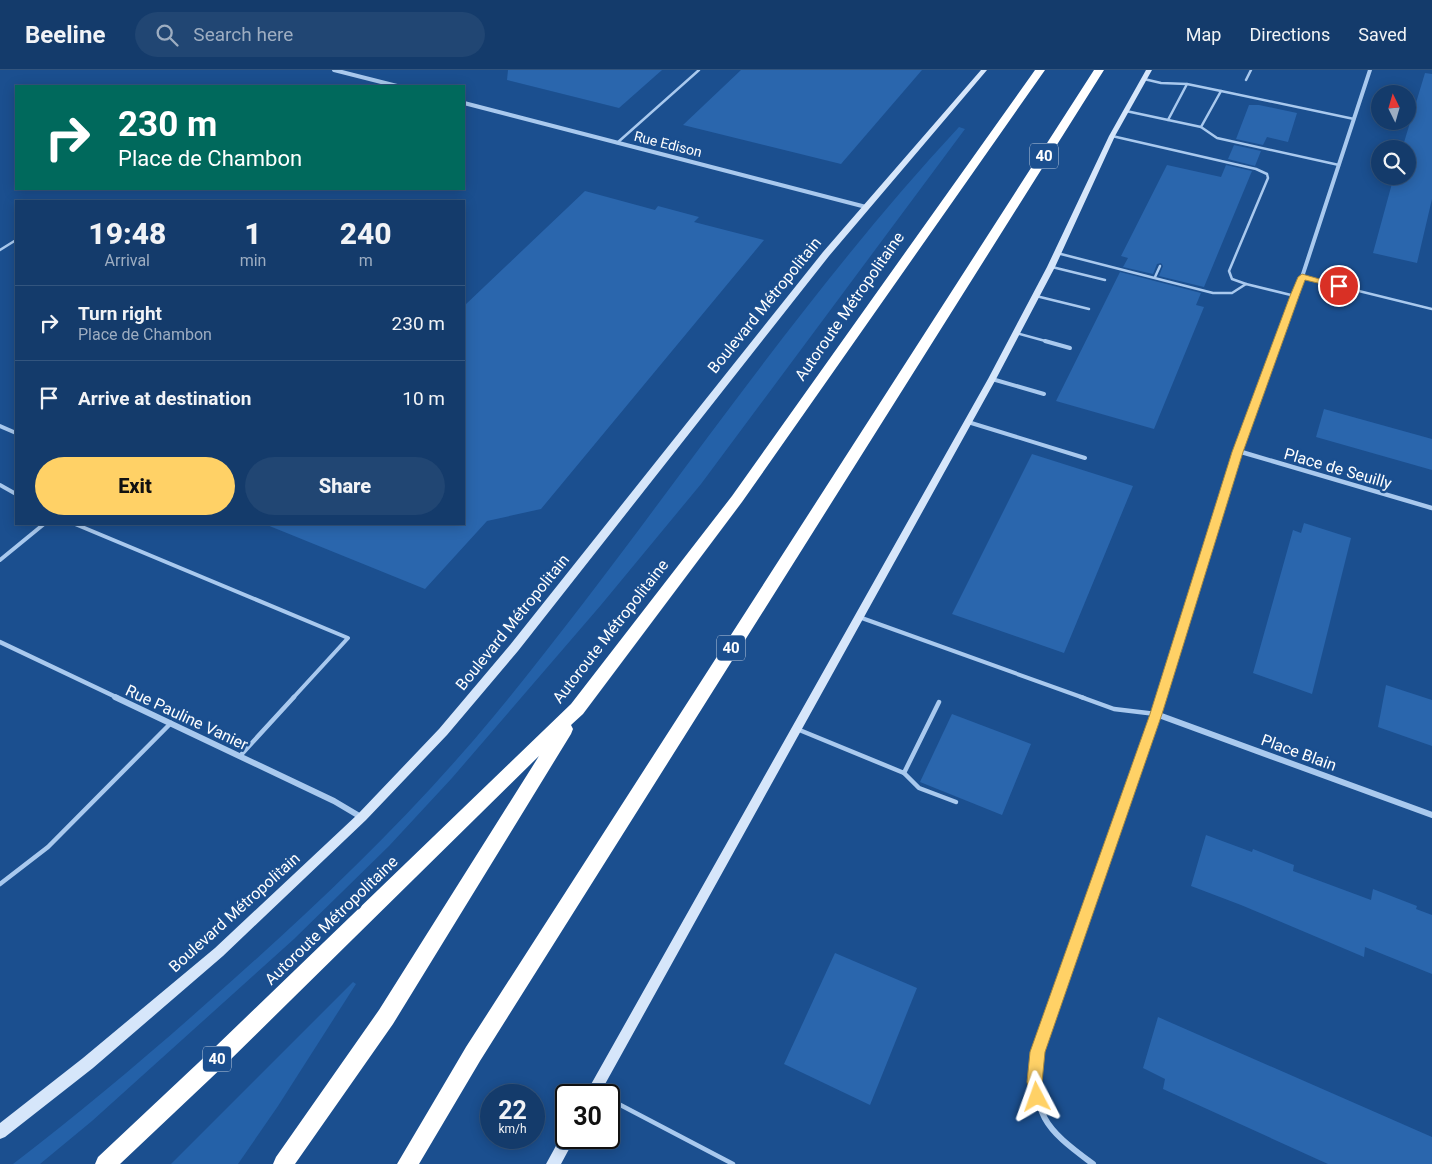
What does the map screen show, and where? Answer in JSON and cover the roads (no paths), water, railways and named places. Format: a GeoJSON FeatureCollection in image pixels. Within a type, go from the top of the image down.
{"type":"FeatureCollection","features":[{"type":"Feature","properties":{"kind":"highway","name":"Autoroute Métropolitaine"},"geometry":{"type":"LineString","coordinates":[[105,1164],[221,1055],[577,709],[737,499],[1040,70]]}},
{"type":"Feature","properties":{"kind":"highway","name":"40"},"geometry":{"type":"LineString","coordinates":[[407,1164],[473,1054],[1099,70]]}},
{"type":"Feature","properties":{"kind":"highway"},"geometry":{"type":"LineString","coordinates":[[284,1164],[386,1017],[577,709]]}},
{"type":"Feature","properties":{"kind":"main road","name":"Boulevard Métropolitain"},"geometry":{"type":"LineString","coordinates":[[0,1132],[88,1063],[212,958],[362,817],[443,732],[480,690],[826,254],[984,70]]}},
{"type":"Feature","properties":{"kind":"main road"},"geometry":{"type":"LineString","coordinates":[[601,1084],[992,379],[1051,266],[1112,136],[1149,70]]}},
{"type":"Feature","properties":{"kind":"main road"},"geometry":{"type":"LineString","coordinates":[[553,1164],[562,1149]]}},
{"type":"Feature","properties":{"kind":"street"},"geometry":{"type":"LineString","coordinates":[[335,70],[393,85]]}},
{"type":"Feature","properties":{"kind":"street"},"geometry":{"type":"LineString","coordinates":[[1093,1164],[1061,1140],[1040,1112],[1035,1082],[1038,1052],[1156,714],[1238,452],[1302,277],[1370,70]]}},
{"type":"Feature","properties":{"kind":"street","name":"Rue Edison"},"geometry":{"type":"LineString","coordinates":[[465,103],[866,207]]}},
{"type":"Feature","properties":{"kind":"street","name":"Place de Seuilly"},"geometry":{"type":"LineString","coordinates":[[1238,452],[1432,508]]}},
{"type":"Feature","properties":{"kind":"street","name":"Rue Pauline Vanier"},"geometry":{"type":"LineString","coordinates":[[0,642],[334,800],[362,817]]}},
{"type":"Feature","properties":{"kind":"street","name":"Place Blain"},"geometry":{"type":"LineString","coordinates":[[1156,714],[1432,815]]}},
{"type":"Feature","properties":{"kind":"lane"},"geometry":{"type":"LineString","coordinates":[[617,143],[699,70]]}},
{"type":"Feature","properties":{"kind":"lane"},"geometry":{"type":"LineString","coordinates":[[1246,80],[1251,70]]}},
{"type":"Feature","properties":{"kind":"lane"},"geometry":{"type":"LineString","coordinates":[[1144,80],[1160,83],[1187,84],[1354,119]]}},
{"type":"Feature","properties":{"kind":"lane"},"geometry":{"type":"LineString","coordinates":[[1168,120],[1187,84]]}},
{"type":"Feature","properties":{"kind":"lane"},"geometry":{"type":"LineString","coordinates":[[1201,127],[1221,91]]}},
{"type":"Feature","properties":{"kind":"lane"},"geometry":{"type":"LineString","coordinates":[[1126,111],[1201,127],[1217,138],[1339,165]]}},
{"type":"Feature","properties":{"kind":"lane"},"geometry":{"type":"LineString","coordinates":[[1112,136],[1256,169],[1267,174],[1268,178],[1229,274],[1232,279],[1246,284],[1294,296]]}},
{"type":"Feature","properties":{"kind":"lane"},"geometry":{"type":"LineString","coordinates":[[0,250],[15,241]]}},
{"type":"Feature","properties":{"kind":"lane"},"geometry":{"type":"LineString","coordinates":[[1057,253],[1220,294],[1237,292],[1246,284]]}},
{"type":"Feature","properties":{"kind":"lane"},"geometry":{"type":"LineString","coordinates":[[1051,266],[1105,280]]}},
{"type":"Feature","properties":{"kind":"lane"},"geometry":{"type":"LineString","coordinates":[[1155,277],[1160,266]]}},
{"type":"Feature","properties":{"kind":"lane"},"geometry":{"type":"LineString","coordinates":[[1302,277],[1432,309]]}},
{"type":"Feature","properties":{"kind":"lane"},"geometry":{"type":"LineString","coordinates":[[1036,296],[1089,309]]}},
{"type":"Feature","properties":{"kind":"lane"},"geometry":{"type":"LineString","coordinates":[[1016,333],[1070,348]]}},
{"type":"Feature","properties":{"kind":"lane"},"geometry":{"type":"LineString","coordinates":[[992,379],[1044,394]]}},
{"type":"Feature","properties":{"kind":"lane"},"geometry":{"type":"LineString","coordinates":[[968,422],[1084,458]]}},
{"type":"Feature","properties":{"kind":"lane"},"geometry":{"type":"LineString","coordinates":[[0,426],[15,433]]}},
{"type":"Feature","properties":{"kind":"lane"},"geometry":{"type":"LineString","coordinates":[[0,484],[15,493]]}},
{"type":"Feature","properties":{"kind":"lane"},"geometry":{"type":"LineString","coordinates":[[0,560],[43,525]]}},
{"type":"Feature","properties":{"kind":"lane"},"geometry":{"type":"LineString","coordinates":[[77,525],[348,638],[240,756]]}},
{"type":"Feature","properties":{"kind":"lane"},"geometry":{"type":"LineString","coordinates":[[860,617],[1114,709],[1156,714]]}},
{"type":"Feature","properties":{"kind":"lane"},"geometry":{"type":"LineString","coordinates":[[904,772],[938,702]]}},
{"type":"Feature","properties":{"kind":"lane"},"geometry":{"type":"LineString","coordinates":[[0,884],[48,847],[172,723]]}},
{"type":"Feature","properties":{"kind":"lane"},"geometry":{"type":"LineString","coordinates":[[797,729],[904,772],[919,788],[956,802]]}},
{"type":"Feature","properties":{"kind":"lane"},"geometry":{"type":"LineString","coordinates":[[620,1105],[733,1164]]}}]}
